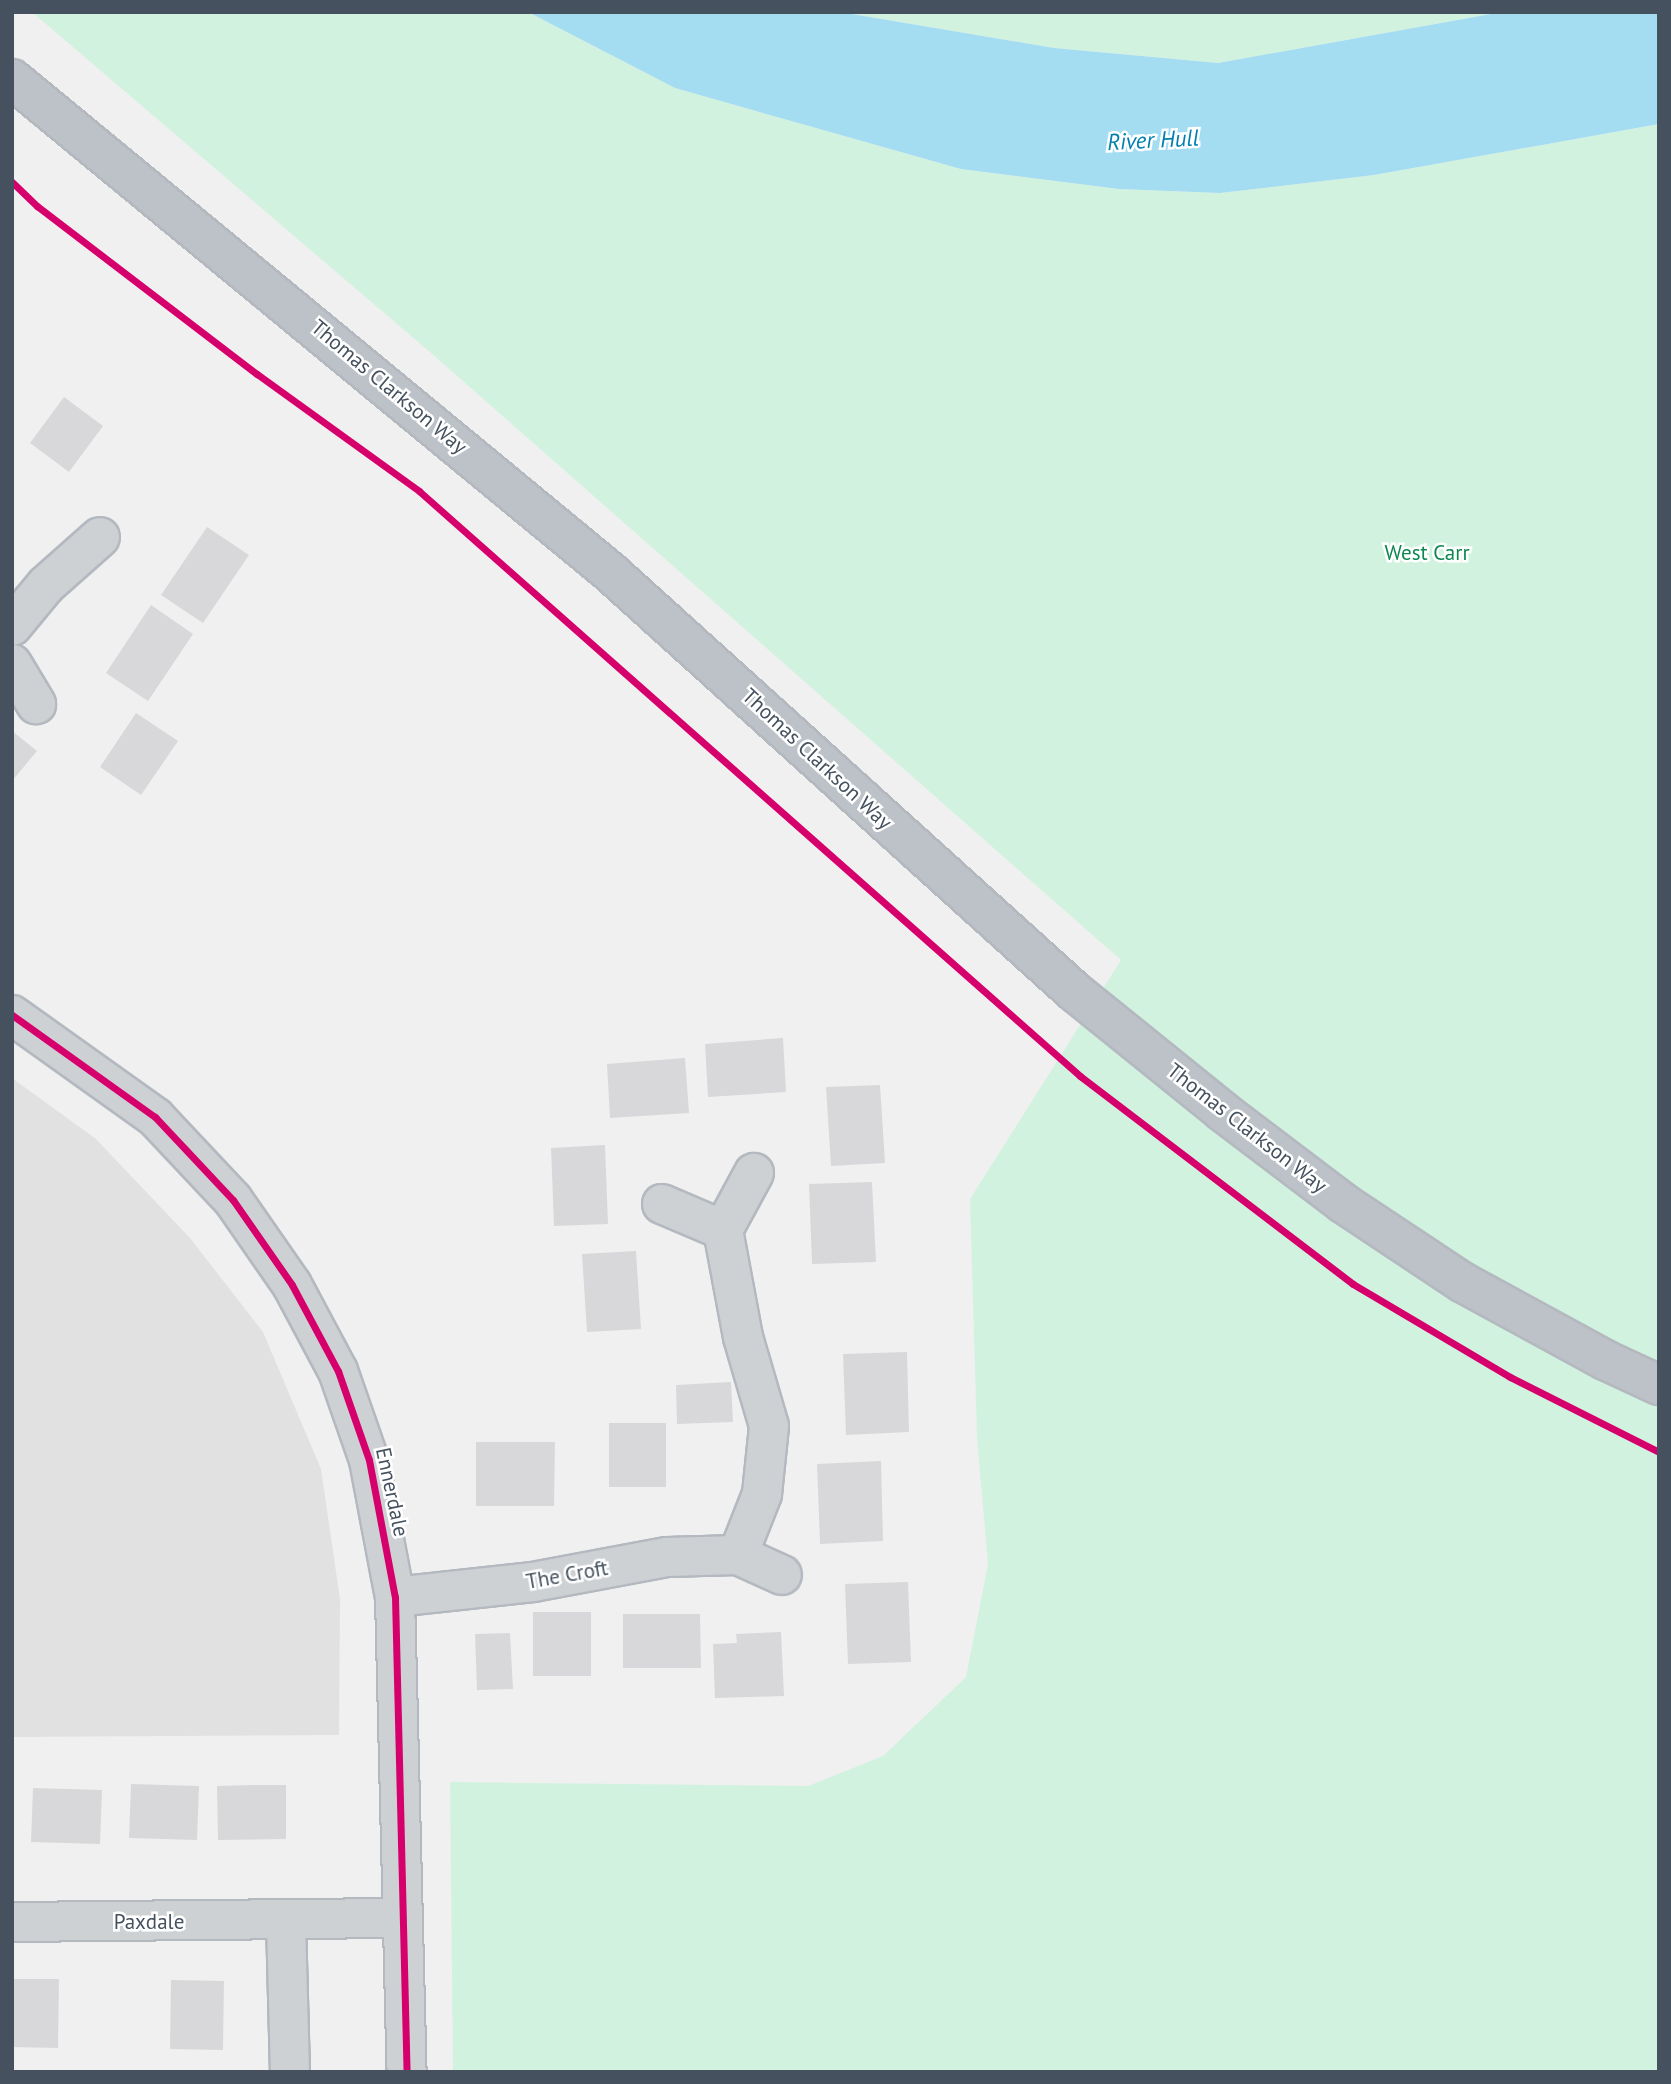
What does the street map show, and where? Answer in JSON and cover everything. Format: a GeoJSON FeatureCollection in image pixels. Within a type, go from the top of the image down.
{"type":"FeatureCollection","features":[{"type":"Feature","properties":{"kind":"highway","name":"Thomas Clarkson Way"},"geometry":{"type":"LineString","coordinates":[[12,79],[610,572],[1076,993],[1222,1111],[1343,1203],[1462,1282],[1605,1360],[1659,1384]]}},
{"type":"Feature","properties":{"kind":"street"},"geometry":{"type":"LineString","coordinates":[[12,626],[46,585],[100,537]]}},
{"type":"Feature","properties":{"kind":"street"},"geometry":{"type":"LineString","coordinates":[[12,664],[36,704]]}},
{"type":"Feature","properties":{"kind":"street","name":"Ennerdale"},"geometry":{"type":"LineString","coordinates":[[12,1015],[155,1117],[233,1200],[292,1285],[338,1371],[369,1460],[396,1597],[402,1918],[408,2072]]}},
{"type":"Feature","properties":{"kind":"street"},"geometry":{"type":"LineString","coordinates":[[738,1555],[762,1494],[769,1426],[743,1337],[723,1230],[754,1173]]}},
{"type":"Feature","properties":{"kind":"street"},"geometry":{"type":"LineString","coordinates":[[662,1203],[723,1230]]}},
{"type":"Feature","properties":{"kind":"street","name":"The Croft"},"geometry":{"type":"LineString","coordinates":[[396,1597],[533,1582],[667,1557],[738,1555],[782,1575]]}},
{"type":"Feature","properties":{"kind":"street","name":"Paxdale"},"geometry":{"type":"LineString","coordinates":[[12,1922],[402,1918]]}},
{"type":"Feature","properties":{"kind":"street"},"geometry":{"type":"LineString","coordinates":[[286,1921],[290,2072]]}},
{"type":"Feature","properties":{"kind":"shaded area"},"geometry":{"type":"Polygon","coordinates":[[[12,1078],[96,1139],[190,1238],[263,1332],[321,1469],[340,1599],[339,1735],[12,1737],[12,1078]]]}},
{"type":"Feature","properties":{"kind":"green space","name":"West Carr"},"geometry":{"type":"Polygon","coordinates":[[[32,12],[528,12],[675,88],[961,169],[1119,189],[1220,193],[1374,175],[1659,124],[1659,2072],[453,2072],[450,1782],[808,1786],[883,1756],[966,1677],[988,1564],[977,1437],[970,1199],[1121,960],[431,353],[32,12]]]}},
{"type":"Feature","properties":{"kind":"green space"},"geometry":{"type":"Polygon","coordinates":[[[840,12],[1502,12],[1218,63],[1054,48],[840,12]]]}},
{"type":"Feature","properties":{"kind":"water","name":"River Hull"},"geometry":{"type":"Polygon","coordinates":[[[528,12],[840,12],[1054,48],[1218,63],[1502,12],[1659,12],[1659,124],[1374,175],[1220,193],[1119,189],[961,169],[675,88],[528,12]]]}},
{"type":"Feature","properties":{"kind":"building"},"geometry":{"type":"Polygon","coordinates":[[[64,397],[103,426],[69,472],[30,443],[64,397]]]}},
{"type":"Feature","properties":{"kind":"building"},"geometry":{"type":"Polygon","coordinates":[[[207,527],[249,555],[203,623],[161,595],[207,527]]]}},
{"type":"Feature","properties":{"kind":"building"},"geometry":{"type":"Polygon","coordinates":[[[151,605],[193,634],[148,701],[106,673],[151,605]]]}},
{"type":"Feature","properties":{"kind":"building"},"geometry":{"type":"Polygon","coordinates":[[[136,713],[178,741],[141,795],[100,767],[136,713]]]}},
{"type":"Feature","properties":{"kind":"building"},"geometry":{"type":"Polygon","coordinates":[[[12,731],[37,751],[12,781],[12,731]]]}},
{"type":"Feature","properties":{"kind":"building"},"geometry":{"type":"Polygon","coordinates":[[[783,1038],[786,1092],[708,1097],[705,1044],[783,1038]]]}},
{"type":"Feature","properties":{"kind":"building"},"geometry":{"type":"Polygon","coordinates":[[[685,1058],[689,1113],[610,1118],[607,1064],[685,1058]]]}},
{"type":"Feature","properties":{"kind":"building"},"geometry":{"type":"Polygon","coordinates":[[[880,1085],[885,1163],[831,1166],[826,1087],[880,1085]]]}},
{"type":"Feature","properties":{"kind":"building"},"geometry":{"type":"Polygon","coordinates":[[[605,1145],[608,1224],[554,1226],[551,1148],[605,1145]]]}},
{"type":"Feature","properties":{"kind":"building"},"geometry":{"type":"Polygon","coordinates":[[[872,1182],[876,1262],[812,1264],[809,1184],[872,1182]]]}},
{"type":"Feature","properties":{"kind":"building"},"geometry":{"type":"Polygon","coordinates":[[[636,1251],[641,1329],[587,1332],[582,1254],[636,1251]]]}},
{"type":"Feature","properties":{"kind":"building"},"geometry":{"type":"Polygon","coordinates":[[[907,1352],[909,1432],[846,1435],[843,1354],[907,1352]]]}},
{"type":"Feature","properties":{"kind":"building"},"geometry":{"type":"Polygon","coordinates":[[[731,1382],[733,1422],[677,1424],[676,1385],[731,1382]]]}},
{"type":"Feature","properties":{"kind":"building"},"geometry":{"type":"Polygon","coordinates":[[[609,1423],[666,1423],[666,1487],[609,1487],[609,1423]]]}},
{"type":"Feature","properties":{"kind":"building"},"geometry":{"type":"Polygon","coordinates":[[[476,1442],[555,1442],[554,1506],[476,1506],[476,1442]]]}},
{"type":"Feature","properties":{"kind":"building"},"geometry":{"type":"Polygon","coordinates":[[[881,1461],[883,1541],[820,1544],[817,1464],[881,1461]]]}},
{"type":"Feature","properties":{"kind":"building"},"geometry":{"type":"Polygon","coordinates":[[[908,1582],[911,1662],[848,1664],[845,1584],[908,1582]]]}},
{"type":"Feature","properties":{"kind":"building"},"geometry":{"type":"Polygon","coordinates":[[[533,1612],[591,1612],[591,1676],[533,1676],[533,1612]]]}},
{"type":"Feature","properties":{"kind":"building"},"geometry":{"type":"Polygon","coordinates":[[[623,1614],[700,1614],[701,1668],[623,1668],[623,1614]]]}},
{"type":"Feature","properties":{"kind":"building"},"geometry":{"type":"Polygon","coordinates":[[[781,1632],[784,1696],[715,1698],[713,1644],[737,1643],[736,1634],[781,1632]]]}},
{"type":"Feature","properties":{"kind":"building"},"geometry":{"type":"Polygon","coordinates":[[[510,1633],[513,1689],[477,1690],[475,1634],[510,1633]]]}},
{"type":"Feature","properties":{"kind":"building"},"geometry":{"type":"Polygon","coordinates":[[[131,1784],[199,1786],[197,1840],[129,1838],[131,1784]]]}},
{"type":"Feature","properties":{"kind":"building"},"geometry":{"type":"Polygon","coordinates":[[[286,1785],[286,1839],[218,1840],[217,1786],[286,1785]]]}},
{"type":"Feature","properties":{"kind":"building"},"geometry":{"type":"Polygon","coordinates":[[[33,1788],[102,1790],[100,1844],[31,1842],[33,1788]]]}},
{"type":"Feature","properties":{"kind":"building"},"geometry":{"type":"Polygon","coordinates":[[[12,1979],[59,1979],[58,2048],[12,2047],[12,1979]]]}},
{"type":"Feature","properties":{"kind":"building"},"geometry":{"type":"Polygon","coordinates":[[[171,1980],[224,1981],[223,2050],[170,2049],[171,1980]]]}},
{"type":"Feature","properties":{"kind":"cycle path"},"geometry":{"type":"LineString","coordinates":[[12,182],[37,206],[257,374],[419,491],[1080,1076],[1353,1284],[1510,1377],[1659,1452]]}},
{"type":"Feature","properties":{"kind":"cycle path"},"geometry":{"type":"LineString","coordinates":[[12,1015],[155,1117],[233,1200],[292,1285],[338,1371],[369,1460],[395,1597],[407,2072]]}}]}
